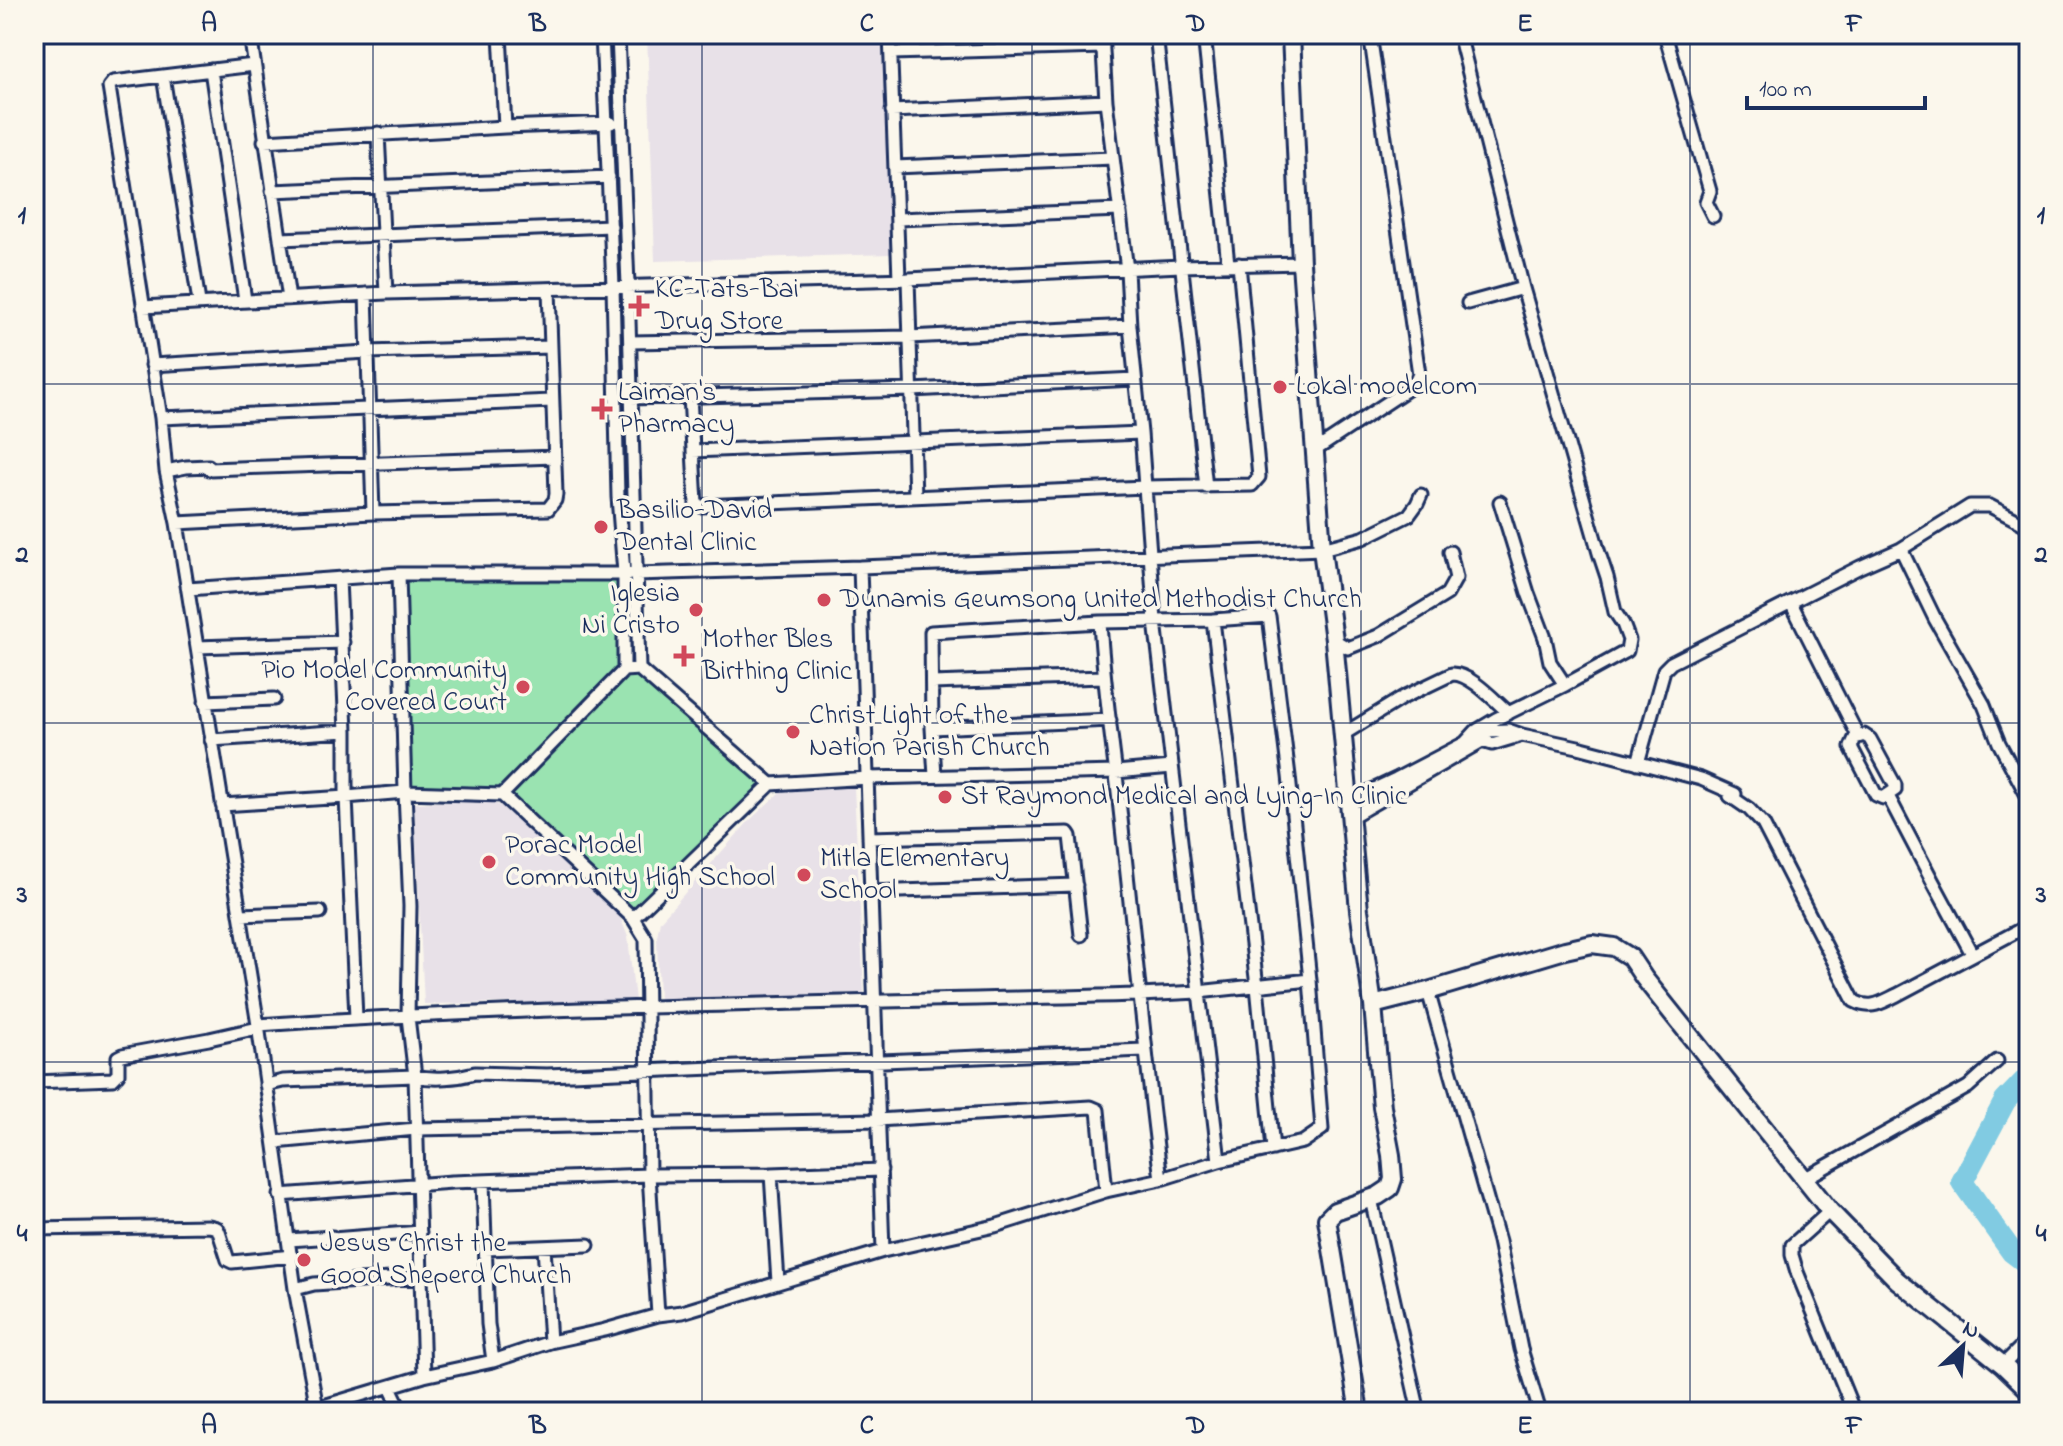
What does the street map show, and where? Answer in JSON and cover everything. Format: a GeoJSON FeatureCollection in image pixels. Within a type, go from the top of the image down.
{"type":"FeatureCollection","features":[{"type":"Feature","properties":{"kind":"street"},"geometry":{"type":"LineString","coordinates":[[250,34],[289,299]]}},
{"type":"Feature","properties":{"kind":"street"},"geometry":{"type":"LineString","coordinates":[[500,34],[505,127]]}},
{"type":"Feature","properties":{"kind":"street"},"geometry":{"type":"LineString","coordinates":[[602,34],[617,468],[639,669],[771,784]]}},
{"type":"Feature","properties":{"kind":"street"},"geometry":{"type":"LineString","coordinates":[[502,795],[624,670],[630,574],[631,398],[618,34]]}},
{"type":"Feature","properties":{"kind":"street"},"geometry":{"type":"LineString","coordinates":[[890,34],[898,219],[912,390],[915,497]]}},
{"type":"Feature","properties":{"kind":"street"},"geometry":{"type":"LineString","coordinates":[[1156,34],[1206,487]]}},
{"type":"Feature","properties":{"kind":"street"},"geometry":{"type":"LineString","coordinates":[[690,396],[698,506],[1252,485],[1259,477],[1204,34]]}},
{"type":"Feature","properties":{"kind":"street"},"geometry":{"type":"LineString","coordinates":[[1291,34],[1301,263],[1322,549],[1334,640],[1359,910],[1393,1179],[1390,1188],[1371,1199],[1335,1211],[1327,1219],[1359,1412]]}},
{"type":"Feature","properties":{"kind":"street"},"geometry":{"type":"LineString","coordinates":[[1314,451],[1414,385],[1419,374],[1370,34]]}},
{"type":"Feature","properties":{"kind":"street"},"geometry":{"type":"LineString","coordinates":[[1348,810],[1396,779],[1465,743],[1476,731],[1627,651],[1629,640],[1613,604],[1523,288],[1459,34]]}},
{"type":"Feature","properties":{"kind":"street"},"geometry":{"type":"LineString","coordinates":[[1665,34],[1710,191],[1706,202],[1713,216]]}},
{"type":"Feature","properties":{"kind":"street"},"geometry":{"type":"LineString","coordinates":[[891,53],[1102,40],[1106,101],[1127,270],[1155,621],[1219,1161]]}},
{"type":"Feature","properties":{"kind":"street"},"geometry":{"type":"LineString","coordinates":[[254,65],[113,82],[109,87],[161,418],[166,471],[241,915],[280,1195],[317,1408],[424,1376],[493,1361],[550,1342],[682,1312],[883,1251],[995,1226],[1106,1191],[1303,1142],[1322,1129],[1289,776],[1269,616],[935,630],[930,634],[935,776]]}},
{"type":"Feature","properties":{"kind":"street"},"geometry":{"type":"LineString","coordinates":[[211,70],[245,300]]}},
{"type":"Feature","properties":{"kind":"street"},"geometry":{"type":"LineString","coordinates":[[163,76],[199,302]]}},
{"type":"Feature","properties":{"kind":"street"},"geometry":{"type":"LineString","coordinates":[[892,111],[1106,101]]}},
{"type":"Feature","properties":{"kind":"street"},"geometry":{"type":"LineString","coordinates":[[264,141],[622,122]]}},
{"type":"Feature","properties":{"kind":"street"},"geometry":{"type":"LineString","coordinates":[[378,133],[386,293]]}},
{"type":"Feature","properties":{"kind":"street"},"geometry":{"type":"LineString","coordinates":[[895,167],[1113,158]]}},
{"type":"Feature","properties":{"kind":"street"},"geometry":{"type":"LineString","coordinates":[[272,191],[609,177]]}},
{"type":"Feature","properties":{"kind":"street"},"geometry":{"type":"LineString","coordinates":[[898,219],[1120,210]]}},
{"type":"Feature","properties":{"kind":"street"},"geometry":{"type":"LineString","coordinates":[[280,239],[611,226]]}},
{"type":"Feature","properties":{"kind":"street"},"geometry":{"type":"LineString","coordinates":[[143,307],[386,293],[903,279],[1301,263]]}},
{"type":"Feature","properties":{"kind":"street"},"geometry":{"type":"LineString","coordinates":[[1468,303],[1523,288]]}},
{"type":"Feature","properties":{"kind":"street"},"geometry":{"type":"LineString","coordinates":[[177,523],[373,513],[545,510],[551,507],[556,497],[549,289]]}},
{"type":"Feature","properties":{"kind":"street"},"geometry":{"type":"LineString","coordinates":[[366,294],[373,513]]}},
{"type":"Feature","properties":{"kind":"street"},"geometry":{"type":"LineString","coordinates":[[630,342],[909,337],[1130,326]]}},
{"type":"Feature","properties":{"kind":"street"},"geometry":{"type":"LineString","coordinates":[[152,365],[367,352],[551,347]]}},
{"type":"Feature","properties":{"kind":"street"},"geometry":{"type":"LineString","coordinates":[[631,398],[912,390],[1135,379]]}},
{"type":"Feature","properties":{"kind":"street"},"geometry":{"type":"LineString","coordinates":[[161,418],[552,401]]}},
{"type":"Feature","properties":{"kind":"street"},"geometry":{"type":"LineString","coordinates":[[693,451],[1141,433]]}},
{"type":"Feature","properties":{"kind":"street"},"geometry":{"type":"LineString","coordinates":[[166,471],[208,466],[209,469],[554,457]]}},
{"type":"Feature","properties":{"kind":"street"},"geometry":{"type":"LineString","coordinates":[[188,589],[399,574],[630,574],[1322,549],[1363,538],[1409,515],[1421,495]]}},
{"type":"Feature","properties":{"kind":"street"},"geometry":{"type":"LineString","coordinates":[[1500,502],[1550,662],[1565,685]]}},
{"type":"Feature","properties":{"kind":"street"},"geometry":{"type":"LineString","coordinates":[[1638,763],[1664,670],[1671,663],[1901,549],[1970,506],[1990,506],[2028,526]]}},
{"type":"Feature","properties":{"kind":"street"},"geometry":{"type":"LineString","coordinates":[[1901,549],[1935,619],[1984,705],[1999,743],[2029,799]]}},
{"type":"Feature","properties":{"kind":"street"},"geometry":{"type":"LineString","coordinates":[[1334,640],[1348,648],[1362,643],[1447,594],[1456,578],[1450,552]]}},
{"type":"Feature","properties":{"kind":"street"},"geometry":{"type":"LineString","coordinates":[[860,567],[883,1251]]}},
{"type":"Feature","properties":{"kind":"street"},"geometry":{"type":"LineString","coordinates":[[399,574],[410,906],[408,1017],[415,1076],[424,1376]]}},
{"type":"Feature","properties":{"kind":"street"},"geometry":{"type":"LineString","coordinates":[[339,579],[356,1018]]}},
{"type":"Feature","properties":{"kind":"street"},"geometry":{"type":"LineString","coordinates":[[1791,603],[1858,736]]}},
{"type":"Feature","properties":{"kind":"street"},"geometry":{"type":"LineString","coordinates":[[1213,620],[1257,986],[1273,1149]]}},
{"type":"Feature","properties":{"kind":"street"},"geometry":{"type":"LineString","coordinates":[[1100,622],[1103,677],[1161,1179]]}},
{"type":"Feature","properties":{"kind":"street"},"geometry":{"type":"LineString","coordinates":[[197,647],[343,642]]}},
{"type":"Feature","properties":{"kind":"street"},"geometry":{"type":"LineString","coordinates":[[624,670],[639,669]]}},
{"type":"Feature","properties":{"kind":"street"},"geometry":{"type":"LineString","coordinates":[[1342,735],[1402,698],[1452,674],[1460,674],[1470,680],[1509,713]]}},
{"type":"Feature","properties":{"kind":"street"},"geometry":{"type":"LineString","coordinates":[[932,683],[1103,677]]}},
{"type":"Feature","properties":{"kind":"street"},"geometry":{"type":"LineString","coordinates":[[205,702],[274,699]]}},
{"type":"Feature","properties":{"kind":"street"},"geometry":{"type":"LineString","coordinates":[[932,728],[1110,720]]}},
{"type":"Feature","properties":{"kind":"street"},"geometry":{"type":"LineString","coordinates":[[211,740],[346,731]]}},
{"type":"Feature","properties":{"kind":"street"},"geometry":{"type":"LineString","coordinates":[[1348,810],[1482,741],[1492,744],[1522,735],[1712,784],[1735,794],[1730,796],[1763,824],[1822,936],[1835,968],[1854,1001],[1864,1006],[1875,1005],[1897,995],[2029,925]]}},
{"type":"Feature","properties":{"kind":"street"},"geometry":{"type":"LineString","coordinates":[[1864,735],[1870,739],[1895,785],[1895,790],[1888,796],[1878,797],[1851,747],[1858,736],[1864,735]]}},
{"type":"Feature","properties":{"kind":"street"},"geometry":{"type":"LineString","coordinates":[[633,918],[771,784],[869,778],[1116,772],[1172,767]]}},
{"type":"Feature","properties":{"kind":"street"},"geometry":{"type":"LineString","coordinates":[[222,805],[405,792],[502,795],[633,918],[646,939],[649,1175],[658,1315]]}},
{"type":"Feature","properties":{"kind":"street"},"geometry":{"type":"LineString","coordinates":[[1888,796],[1972,954]]}},
{"type":"Feature","properties":{"kind":"street"},"geometry":{"type":"LineString","coordinates":[[869,838],[1065,832],[1070,836],[1081,935]]}},
{"type":"Feature","properties":{"kind":"street"},"geometry":{"type":"LineString","coordinates":[[870,892],[1076,885]]}},
{"type":"Feature","properties":{"kind":"street"},"geometry":{"type":"LineString","coordinates":[[241,915],[320,912]]}},
{"type":"Feature","properties":{"kind":"street"},"geometry":{"type":"LineString","coordinates":[[1373,1005],[1565,950],[1592,944],[1614,947],[1630,957],[1830,1211],[1897,1280],[2003,1365],[2029,1390]]}},
{"type":"Feature","properties":{"kind":"street"},"geometry":{"type":"LineString","coordinates":[[34,1082],[113,1079],[118,1074],[117,1060],[122,1055],[209,1039],[258,1026],[356,1018],[647,1007],[1140,995],[1310,980]]}},
{"type":"Feature","properties":{"kind":"street"},"geometry":{"type":"LineString","coordinates":[[1428,991],[1499,1241],[1521,1349],[1540,1412]]}},
{"type":"Feature","properties":{"kind":"street"},"geometry":{"type":"LineString","coordinates":[[266,1085],[283,1081],[425,1078],[475,1073],[547,1075],[1144,1050]]}},
{"type":"Feature","properties":{"kind":"street"},"geometry":{"type":"LineString","coordinates":[[1804,1179],[1968,1087],[1997,1061]]}},
{"type":"Feature","properties":{"kind":"street"},"geometry":{"type":"LineString","coordinates":[[275,1142],[416,1129],[877,1120],[1091,1107],[1098,1110],[1106,1191]]}},
{"type":"Feature","properties":{"kind":"street"},"geometry":{"type":"LineString","coordinates":[[280,1195],[418,1184],[881,1170]]}},
{"type":"Feature","properties":{"kind":"street"},"geometry":{"type":"LineString","coordinates":[[771,1174],[778,1282]]}},
{"type":"Feature","properties":{"kind":"street"},"geometry":{"type":"LineString","coordinates":[[483,1182],[488,1324],[493,1361]]}},
{"type":"Feature","properties":{"kind":"street"},"geometry":{"type":"LineString","coordinates":[[1371,1199],[1419,1412]]}},
{"type":"Feature","properties":{"kind":"street"},"geometry":{"type":"LineString","coordinates":[[1830,1211],[1792,1245],[1792,1255],[1854,1412]]}},
{"type":"Feature","properties":{"kind":"street"},"geometry":{"type":"LineString","coordinates":[[34,1229],[209,1226],[217,1228],[228,1260],[232,1262],[292,1256]]}},
{"type":"Feature","properties":{"kind":"street"},"geometry":{"type":"LineString","coordinates":[[289,1240],[420,1232]]}},
{"type":"Feature","properties":{"kind":"street"},"geometry":{"type":"LineString","coordinates":[[485,1249],[588,1245]]}},
{"type":"Feature","properties":{"kind":"street"},"geometry":{"type":"LineString","coordinates":[[544,1247],[550,1342]]}},
{"type":"Feature","properties":{"kind":"street"},"geometry":{"type":"LineString","coordinates":[[295,1289],[314,1284],[421,1277]]}},
{"type":"Feature","properties":{"kind":"street"},"geometry":{"type":"LineString","coordinates":[[2003,1365],[2025,1343]]}},
{"type":"Feature","properties":{"kind":"street"},"geometry":{"type":"LineString","coordinates":[[390,1387],[402,1412]]}},
{"type":"Feature","properties":{"kind":"shaded area"},"geometry":{"type":"Polygon","coordinates":[[[647,34],[884,34],[891,254],[655,261],[647,34]]]}},
{"type":"Feature","properties":{"kind":"shaded area","name":"Mitla Elementary School"},"geometry":{"type":"Polygon","coordinates":[[[854,787],[864,993],[659,1000],[657,936],[660,921],[749,821],[780,792],[854,787]]]}},
{"type":"Feature","properties":{"kind":"shaded area","name":"Porac Model Community High School"},"geometry":{"type":"Polygon","coordinates":[[[486,800],[504,807],[620,917],[628,937],[635,1001],[424,1004],[414,803],[486,800]]]}},
{"type":"Feature","properties":{"kind":"green space"},"geometry":{"type":"Polygon","coordinates":[[[624,573],[624,670],[639,669],[771,784],[633,918],[502,795],[405,792],[399,574],[624,573]]]}},
{"type":"Feature","properties":{"kind":"waterway"},"geometry":{"type":"LineString","coordinates":[[2029,1076],[2005,1101],[1962,1182],[2012,1252],[2029,1265]]}},
{"type":"Feature","properties":{"kind":"place","name":"KC-Tats-Bai Drug Store"},"geometry":{"type":"Point","coordinates":[639,306]}},
{"type":"Feature","properties":{"kind":"place","name":"Lokal modelcom"},"geometry":{"type":"Point","coordinates":[1280,387]}},
{"type":"Feature","properties":{"kind":"place","name":"Laiman's Pharmacy"},"geometry":{"type":"Point","coordinates":[602,409]}},
{"type":"Feature","properties":{"kind":"place","name":"Basilio-David Dental Clinic"},"geometry":{"type":"Point","coordinates":[601,527]}},
{"type":"Feature","properties":{"kind":"place","name":"Dunamis Geumsong United Methodist Church"},"geometry":{"type":"Point","coordinates":[824,600]}},
{"type":"Feature","properties":{"kind":"place","name":"Iglesia Ni Cristo"},"geometry":{"type":"Point","coordinates":[696,610]}},
{"type":"Feature","properties":{"kind":"place","name":"Mother Bles Birthing Clinic"},"geometry":{"type":"Point","coordinates":[684,656]}},
{"type":"Feature","properties":{"kind":"place","name":"Pio Model Community Covered Court"},"geometry":{"type":"Point","coordinates":[523,687]}},
{"type":"Feature","properties":{"kind":"place","name":"Christ Light of the Nation Parish Church"},"geometry":{"type":"Point","coordinates":[793,732]}},
{"type":"Feature","properties":{"kind":"place","name":"St Raymond Medical and Lying-In Clinic"},"geometry":{"type":"Point","coordinates":[945,797]}},
{"type":"Feature","properties":{"kind":"place","name":"Porac Model Community High School"},"geometry":{"type":"Point","coordinates":[489,862]}},
{"type":"Feature","properties":{"kind":"place","name":"Mitla Elementary School"},"geometry":{"type":"Point","coordinates":[804,875]}},
{"type":"Feature","properties":{"kind":"place","name":"Jesus Christ the Good Sheperd Church"},"geometry":{"type":"Point","coordinates":[304,1260]}}]}
